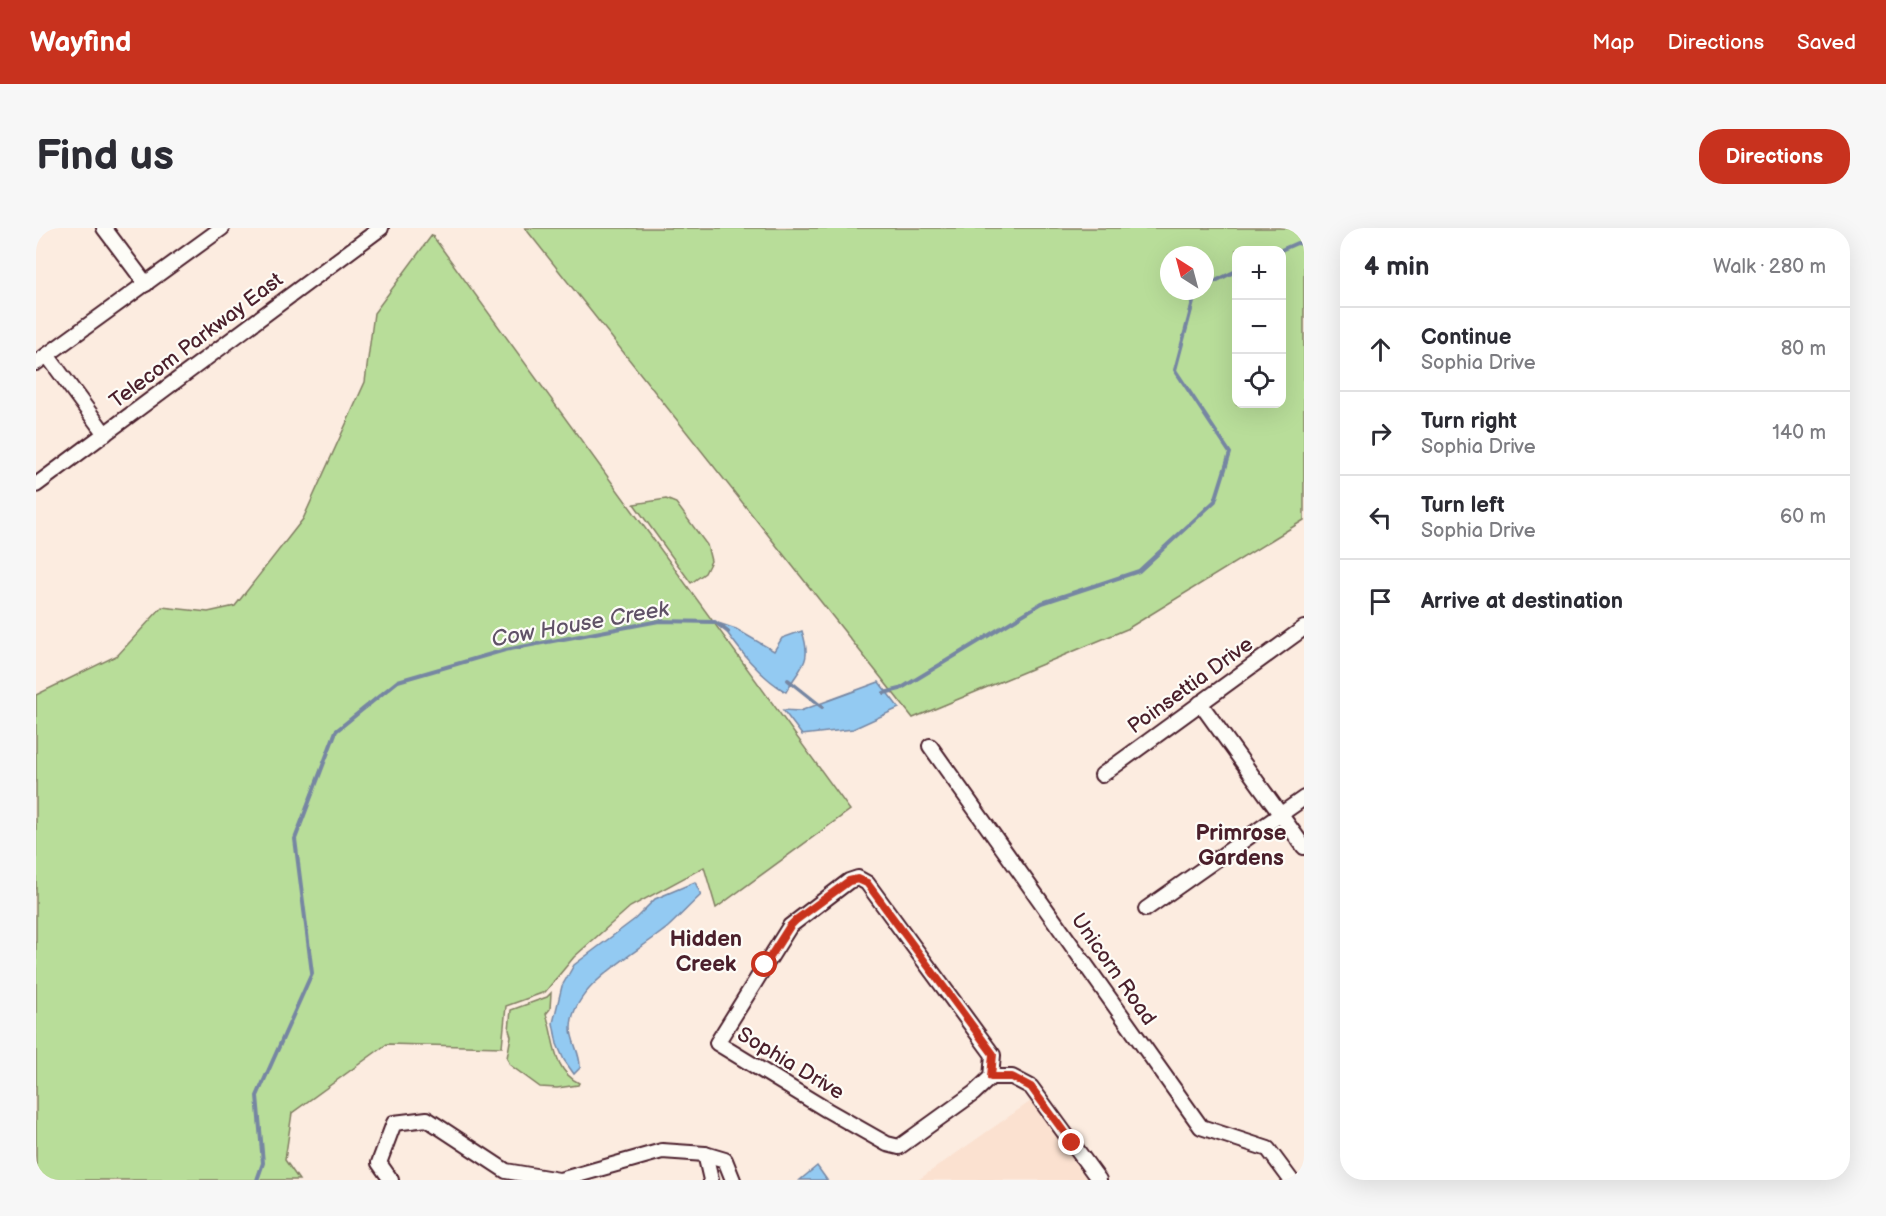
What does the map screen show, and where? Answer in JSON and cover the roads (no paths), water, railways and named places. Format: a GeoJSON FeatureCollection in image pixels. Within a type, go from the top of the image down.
{"type":"FeatureCollection","features":[{"type":"Feature","properties":{"kind":"street"},"geometry":{"type":"LineString","coordinates":[[104,228],[146,284]]}},
{"type":"Feature","properties":{"kind":"street"},"geometry":{"type":"LineString","coordinates":[[105,435],[41,359],[222,228]]}},
{"type":"Feature","properties":{"kind":"street","name":"Telecom Parkway East"},"geometry":{"type":"LineString","coordinates":[[36,485],[381,228]]}},
{"type":"Feature","properties":{"kind":"street","name":"Poinsettia Drive"},"geometry":{"type":"LineString","coordinates":[[1101,775],[1304,628]]}},
{"type":"Feature","properties":{"kind":"street"},"geometry":{"type":"LineString","coordinates":[[1200,703],[1304,847]]}},
{"type":"Feature","properties":{"kind":"street","name":"Unicorn Road"},"geometry":{"type":"LineString","coordinates":[[930,746],[1201,1127],[1268,1149],[1291,1180]]}},
{"type":"Feature","properties":{"kind":"street"},"geometry":{"type":"LineString","coordinates":[[1146,909],[1304,798]]}},
{"type":"Feature","properties":{"kind":"street","name":"Sophia Drive"},"geometry":{"type":"LineString","coordinates":[[858,879],[867,883],[993,1054],[991,1077],[974,1093],[899,1147],[887,1144],[837,1116],[717,1043],[790,926],[849,881],[858,879]]}},
{"type":"Feature","properties":{"kind":"street"},"geometry":{"type":"LineString","coordinates":[[991,1077],[1012,1077],[1031,1087],[1100,1180]]}},
{"type":"Feature","properties":{"kind":"street"},"geometry":{"type":"LineString","coordinates":[[391,1180],[379,1163],[394,1123],[428,1119],[504,1175],[560,1180],[662,1150],[705,1154],[725,1160],[733,1180]]}},
{"type":"Feature","properties":{"kind":"street"},"geometry":{"type":"LineString","coordinates":[[705,1154],[711,1180]]}},
{"type":"Feature","properties":{"kind":"water"},"geometry":{"type":"Polygon","coordinates":[[[721,624],[736,629],[774,651],[782,638],[802,631],[805,658],[786,692],[750,662],[721,624]]]}},
{"type":"Feature","properties":{"kind":"water"},"geometry":{"type":"Polygon","coordinates":[[[879,682],[899,708],[853,729],[802,735],[783,710],[800,711],[879,682]]]}},
{"type":"Feature","properties":{"kind":"water"},"geometry":{"type":"Polygon","coordinates":[[[695,882],[701,895],[668,927],[609,971],[582,998],[574,1012],[571,1028],[580,1063],[580,1068],[574,1074],[557,1044],[553,1023],[562,986],[574,965],[635,919],[655,899],[695,882]]]}},
{"type":"Feature","properties":{"kind":"water"},"geometry":{"type":"Polygon","coordinates":[[[817,1166],[827,1180],[800,1180],[817,1166]]]}},
{"type":"Feature","properties":{"kind":"waterway","name":"Cow House Creek"},"geometry":{"type":"LineString","coordinates":[[1286,248],[1297,243],[1304,244]]}},
{"type":"Feature","properties":{"kind":"waterway","name":"Cow House Creek"},"geometry":{"type":"LineString","coordinates":[[1214,282],[1232,273]]}},
{"type":"Feature","properties":{"kind":"waterway","name":"Cow House Creek"},"geometry":{"type":"LineString","coordinates":[[884,693],[900,689],[1042,603],[1139,571],[1215,501],[1230,453],[1175,370],[1194,300]]}},
{"type":"Feature","properties":{"kind":"waterway","name":"Cow House Creek"},"geometry":{"type":"LineString","coordinates":[[257,1180],[263,1163],[257,1096],[312,973],[295,839],[336,731],[398,681],[505,650],[659,621],[715,622],[728,632]]}},
{"type":"Feature","properties":{"kind":"waterway","name":"Cow House Creek"},"geometry":{"type":"LineString","coordinates":[[788,680],[822,707]]}},
{"type":"Feature","properties":{"kind":"district","name":"Primrose Gardens"},"geometry":{"type":"Point","coordinates":[1241,844]}},
{"type":"Feature","properties":{"kind":"district","name":"Hidden Creek"},"geometry":{"type":"Point","coordinates":[706,950]}}]}
